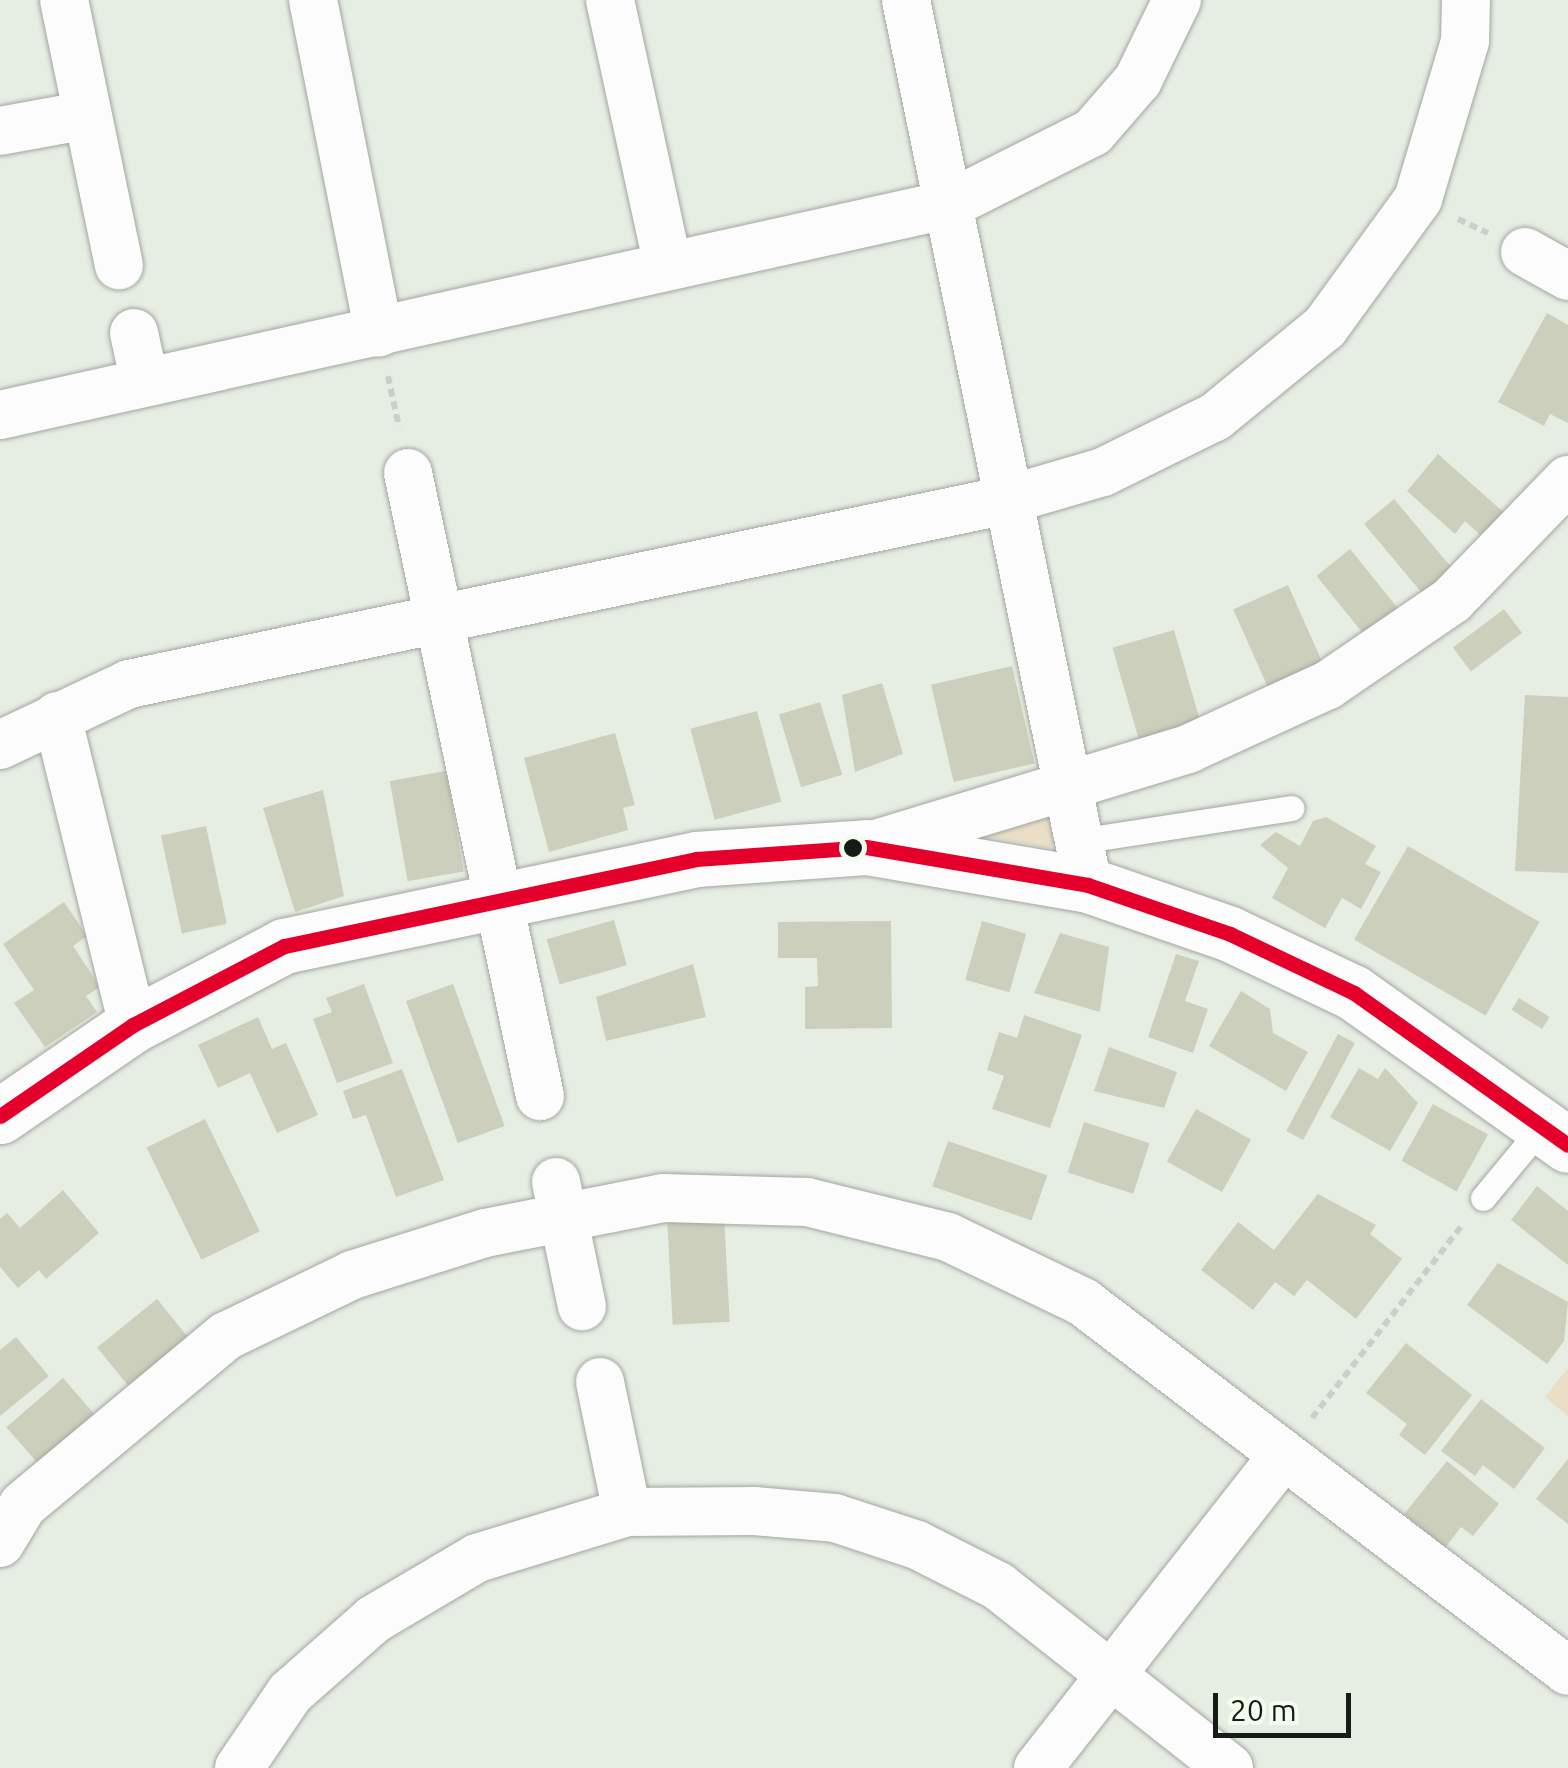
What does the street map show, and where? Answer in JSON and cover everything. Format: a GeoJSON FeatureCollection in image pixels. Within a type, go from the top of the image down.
{"type":"FeatureCollection","features":[{"type":"Feature","properties":{"kind":"street"},"geometry":{"type":"LineString","coordinates":[[64,0],[120,265]]}},
{"type":"Feature","properties":{"kind":"street"},"geometry":{"type":"LineString","coordinates":[[313,0],[380,333]]}},
{"type":"Feature","properties":{"kind":"street"},"geometry":{"type":"LineString","coordinates":[[610,0],[667,262]]}},
{"type":"Feature","properties":{"kind":"street"},"geometry":{"type":"LineString","coordinates":[[906,0],[1083,863]]}},
{"type":"Feature","properties":{"kind":"street"},"geometry":{"type":"LineString","coordinates":[[0,414],[144,379],[380,333],[667,262],[950,204],[1093,132],[1138,80],[1177,0]]}},
{"type":"Feature","properties":{"kind":"street"},"geometry":{"type":"LineString","coordinates":[[0,745],[128,684],[1007,500],[1103,472],[1215,417],[1324,327],[1418,199],[1465,41],[1466,0]]}},
{"type":"Feature","properties":{"kind":"street"},"geometry":{"type":"LineString","coordinates":[[0,132],[87,115]]}},
{"type":"Feature","properties":{"kind":"street"},"geometry":{"type":"LineString","coordinates":[[1524,252],[1568,276]]}},
{"type":"Feature","properties":{"kind":"street"},"geometry":{"type":"LineString","coordinates":[[134,333],[144,379]]}},
{"type":"Feature","properties":{"kind":"street"},"geometry":{"type":"LineString","coordinates":[[408,473],[540,1096]]}},
{"type":"Feature","properties":{"kind":"street"},"geometry":{"type":"LineString","coordinates":[[866,847],[1188,749],[1328,684],[1452,600],[1568,480]]}},
{"type":"Feature","properties":{"kind":"street"},"geometry":{"type":"LineString","coordinates":[[57,716],[133,1025]]}},
{"type":"Feature","properties":{"kind":"street"},"geometry":{"type":"LineString","coordinates":[[0,1116],[133,1025],[284,946],[696,860],[866,847],[1083,863],[1354,992],[1460,1060],[1554,1137]]}},
{"type":"Feature","properties":{"kind":"street"},"geometry":{"type":"LineString","coordinates":[[560,1200],[582,1306]]}},
{"type":"Feature","properties":{"kind":"street"},"geometry":{"type":"LineString","coordinates":[[8,1515],[226,1336],[352,1275],[560,1200],[808,1202],[948,1238],[1083,1302],[1568,1671]]}},
{"type":"Feature","properties":{"kind":"street"},"geometry":{"type":"LineString","coordinates":[[600,1382],[627,1512]]}},
{"type":"Feature","properties":{"kind":"street"},"geometry":{"type":"LineString","coordinates":[[1038,1768],[1108,1671],[1283,1456]]}},
{"type":"Feature","properties":{"kind":"street"},"geometry":{"type":"LineString","coordinates":[[239,1768],[290,1693],[374,1619],[477,1558],[627,1512],[835,1518],[901,1539],[998,1586],[1229,1768]]}},
{"type":"Feature","properties":{"kind":"lane"},"geometry":{"type":"LineString","coordinates":[[1083,863],[1291,808]]}},
{"type":"Feature","properties":{"kind":"lane"},"geometry":{"type":"LineString","coordinates":[[1483,1198],[1554,1137]]}},
{"type":"Feature","properties":{"kind":"path"},"geometry":{"type":"LineString","coordinates":[[1418,199],[1524,252]]}},
{"type":"Feature","properties":{"kind":"path"},"geometry":{"type":"LineString","coordinates":[[380,333],[408,473]]}},
{"type":"Feature","properties":{"kind":"path"},"geometry":{"type":"LineString","coordinates":[[1283,1456],[1483,1198]]}},
{"type":"Feature","properties":{"kind":"shaded area"},"geometry":{"type":"Polygon","coordinates":[[[1046,809],[1058,818],[1059,838],[1049,848],[984,836],[1046,809]]]}},
{"type":"Feature","properties":{"kind":"shaded area"},"geometry":{"type":"Polygon","coordinates":[[[1568,1368],[1568,1416],[1545,1397],[1568,1368]]]}},
{"type":"Feature","properties":{"kind":"building"},"geometry":{"type":"Polygon","coordinates":[[[1547,313],[1568,325],[1568,423],[1550,414],[1544,426],[1498,402],[1547,313]]]}},
{"type":"Feature","properties":{"kind":"building"},"geometry":{"type":"Polygon","coordinates":[[[1438,454],[1509,517],[1488,542],[1465,521],[1455,534],[1407,491],[1438,454]]]}},
{"type":"Feature","properties":{"kind":"building"},"geometry":{"type":"Polygon","coordinates":[[[1394,499],[1454,571],[1425,596],[1364,524],[1394,499]]]}},
{"type":"Feature","properties":{"kind":"building"},"geometry":{"type":"Polygon","coordinates":[[[1350,549],[1400,611],[1367,638],[1317,576],[1350,549]]]}},
{"type":"Feature","properties":{"kind":"building"},"geometry":{"type":"Polygon","coordinates":[[[1288,585],[1323,663],[1268,687],[1233,609],[1288,585]]]}},
{"type":"Feature","properties":{"kind":"building"},"geometry":{"type":"Polygon","coordinates":[[[1504,609],[1522,633],[1471,671],[1453,648],[1504,609]]]}},
{"type":"Feature","properties":{"kind":"building"},"geometry":{"type":"Polygon","coordinates":[[[1174,630],[1201,724],[1139,742],[1112,648],[1174,630]]]}},
{"type":"Feature","properties":{"kind":"building"},"geometry":{"type":"Polygon","coordinates":[[[1012,666],[1034,763],[954,782],[931,685],[1012,666]]]}},
{"type":"Feature","properties":{"kind":"building"},"geometry":{"type":"Polygon","coordinates":[[[882,683],[903,754],[855,772],[842,695],[882,683]]]}},
{"type":"Feature","properties":{"kind":"building"},"geometry":{"type":"Polygon","coordinates":[[[1525,695],[1568,697],[1568,873],[1515,871],[1525,695]]]}},
{"type":"Feature","properties":{"kind":"building"},"geometry":{"type":"Polygon","coordinates":[[[820,702],[842,775],[801,787],[779,715],[820,702]]]}},
{"type":"Feature","properties":{"kind":"building"},"geometry":{"type":"Polygon","coordinates":[[[757,711],[781,802],[715,820],[690,729],[757,711]]]}},
{"type":"Feature","properties":{"kind":"building"},"geometry":{"type":"Polygon","coordinates":[[[615,733],[635,805],[623,808],[628,830],[549,852],[524,758],[615,733]]]}},
{"type":"Feature","properties":{"kind":"building"},"geometry":{"type":"Polygon","coordinates":[[[446,771],[464,871],[408,881],[390,781],[446,771]]]}},
{"type":"Feature","properties":{"kind":"building"},"geometry":{"type":"Polygon","coordinates":[[[323,790],[344,896],[295,912],[263,808],[323,790]]]}},
{"type":"Feature","properties":{"kind":"building"},"geometry":{"type":"Polygon","coordinates":[[[1326,817],[1376,846],[1365,864],[1381,872],[1361,909],[1342,898],[1325,928],[1272,898],[1288,868],[1260,845],[1276,832],[1300,846],[1313,821],[1326,817]]]}},
{"type":"Feature","properties":{"kind":"building"},"geometry":{"type":"Polygon","coordinates":[[[206,826],[227,924],[182,933],[161,836],[206,826]]]}},
{"type":"Feature","properties":{"kind":"building"},"geometry":{"type":"Polygon","coordinates":[[[1408,846],[1540,922],[1486,1016],[1354,940],[1408,846]]]}},
{"type":"Feature","properties":{"kind":"building"},"geometry":{"type":"Polygon","coordinates":[[[64,902],[87,936],[73,946],[100,987],[86,996],[97,1012],[45,1047],[14,1003],[34,990],[3,944],[64,902]]]}},
{"type":"Feature","properties":{"kind":"building"},"geometry":{"type":"Polygon","coordinates":[[[614,920],[627,965],[560,984],[547,939],[614,920]]]}},
{"type":"Feature","properties":{"kind":"building"},"geometry":{"type":"Polygon","coordinates":[[[891,921],[892,1028],[805,1029],[805,987],[818,986],[817,958],[778,958],[778,922],[891,921]]]}},
{"type":"Feature","properties":{"kind":"building"},"geometry":{"type":"Polygon","coordinates":[[[982,921],[1026,934],[1009,992],[965,980],[982,921]]]}},
{"type":"Feature","properties":{"kind":"building"},"geometry":{"type":"Polygon","coordinates":[[[1060,933],[1109,947],[1100,1012],[1034,993],[1060,933]]]}},
{"type":"Feature","properties":{"kind":"building"},"geometry":{"type":"Polygon","coordinates":[[[1176,954],[1199,961],[1185,1001],[1208,1009],[1193,1053],[1148,1037],[1176,954]]]}},
{"type":"Feature","properties":{"kind":"building"},"geometry":{"type":"Polygon","coordinates":[[[693,964],[706,1017],[606,1041],[596,997],[693,964]]]}},
{"type":"Feature","properties":{"kind":"building"},"geometry":{"type":"Polygon","coordinates":[[[364,984],[393,1063],[337,1083],[313,1019],[332,1012],[326,998],[364,984]]]}},
{"type":"Feature","properties":{"kind":"building"},"geometry":{"type":"Polygon","coordinates":[[[453,984],[505,1126],[458,1143],[406,1001],[453,984]]]}},
{"type":"Feature","properties":{"kind":"building"},"geometry":{"type":"Polygon","coordinates":[[[1241,991],[1270,1009],[1273,1033],[1308,1052],[1286,1091],[1209,1046],[1241,991]]]}},
{"type":"Feature","properties":{"kind":"building"},"geometry":{"type":"Polygon","coordinates":[[[1519,998],[1550,1017],[1542,1029],[1512,1010],[1519,998]]]}},
{"type":"Feature","properties":{"kind":"building"},"geometry":{"type":"Polygon","coordinates":[[[1024,1015],[1082,1035],[1050,1128],[992,1109],[1004,1076],[987,1070],[999,1032],[1017,1038],[1024,1015]]]}},
{"type":"Feature","properties":{"kind":"building"},"geometry":{"type":"Polygon","coordinates":[[[258,1017],[272,1049],[286,1043],[318,1115],[277,1133],[250,1073],[218,1088],[198,1045],[258,1017]]]}},
{"type":"Feature","properties":{"kind":"building"},"geometry":{"type":"Polygon","coordinates":[[[1338,1034],[1355,1043],[1303,1140],[1286,1131],[1338,1034]]]}},
{"type":"Feature","properties":{"kind":"building"},"geometry":{"type":"Polygon","coordinates":[[[1109,1047],[1177,1072],[1164,1108],[1094,1091],[1109,1047]]]}},
{"type":"Feature","properties":{"kind":"building"},"geometry":{"type":"Polygon","coordinates":[[[1359,1068],[1378,1079],[1385,1068],[1418,1103],[1390,1151],[1330,1117],[1359,1068]]]}},
{"type":"Feature","properties":{"kind":"building"},"geometry":{"type":"Polygon","coordinates":[[[402,1069],[444,1180],[396,1197],[366,1115],[353,1119],[343,1091],[402,1069]]]}},
{"type":"Feature","properties":{"kind":"building"},"geometry":{"type":"Polygon","coordinates":[[[1433,1104],[1488,1135],[1457,1191],[1401,1161],[1433,1104]]]}},
{"type":"Feature","properties":{"kind":"building"},"geometry":{"type":"Polygon","coordinates":[[[1196,1109],[1251,1140],[1222,1192],[1167,1161],[1196,1109]]]}},
{"type":"Feature","properties":{"kind":"building"},"geometry":{"type":"Polygon","coordinates":[[[205,1119],[260,1231],[201,1260],[147,1147],[205,1119]]]}},
{"type":"Feature","properties":{"kind":"building"},"geometry":{"type":"Polygon","coordinates":[[[1084,1122],[1150,1143],[1133,1194],[1068,1172],[1084,1122]]]}},
{"type":"Feature","properties":{"kind":"building"},"geometry":{"type":"Polygon","coordinates":[[[948,1141],[1047,1175],[1032,1221],[932,1186],[948,1141]]]}},
{"type":"Feature","properties":{"kind":"building"},"geometry":{"type":"Polygon","coordinates":[[[1537,1186],[1568,1211],[1568,1265],[1511,1220],[1537,1186]]]}},
{"type":"Feature","properties":{"kind":"building"},"geometry":{"type":"Polygon","coordinates":[[[63,1190],[99,1233],[46,1279],[39,1270],[18,1288],[0,1267],[0,1219],[7,1213],[20,1228],[63,1190]]]}},
{"type":"Feature","properties":{"kind":"building"},"geometry":{"type":"Polygon","coordinates":[[[1318,1194],[1376,1225],[1370,1234],[1402,1259],[1356,1319],[1307,1280],[1294,1296],[1275,1282],[1253,1310],[1201,1270],[1238,1222],[1274,1250],[1318,1194]]]}},
{"type":"Feature","properties":{"kind":"building"},"geometry":{"type":"Polygon","coordinates":[[[724,1214],[730,1322],[673,1325],[667,1217],[724,1214]]]}},
{"type":"Feature","properties":{"kind":"building"},"geometry":{"type":"Polygon","coordinates":[[[1498,1263],[1568,1302],[1564,1341],[1547,1364],[1467,1305],[1498,1263]]]}},
{"type":"Feature","properties":{"kind":"building"},"geometry":{"type":"Polygon","coordinates":[[[157,1299],[188,1338],[129,1386],[97,1347],[157,1299]]]}},
{"type":"Feature","properties":{"kind":"building"},"geometry":{"type":"Polygon","coordinates":[[[16,1337],[49,1376],[0,1416],[0,1350],[16,1337]]]}},
{"type":"Feature","properties":{"kind":"building"},"geometry":{"type":"Polygon","coordinates":[[[1406,1343],[1472,1395],[1425,1455],[1399,1435],[1407,1424],[1366,1393],[1406,1343]]]}},
{"type":"Feature","properties":{"kind":"building"},"geometry":{"type":"Polygon","coordinates":[[[63,1378],[96,1416],[39,1465],[6,1427],[63,1378]]]}},
{"type":"Feature","properties":{"kind":"building"},"geometry":{"type":"Polygon","coordinates":[[[1481,1399],[1545,1448],[1514,1489],[1483,1465],[1475,1476],[1441,1451],[1481,1399]]]}},
{"type":"Feature","properties":{"kind":"building"},"geometry":{"type":"Polygon","coordinates":[[[1568,1459],[1568,1524],[1536,1499],[1568,1459]]]}},
{"type":"Feature","properties":{"kind":"building"},"geometry":{"type":"Polygon","coordinates":[[[1447,1461],[1499,1504],[1473,1536],[1461,1527],[1445,1548],[1404,1514],[1447,1461]]]}},
{"type":"Feature","properties":{"kind":"transit line"},"geometry":{"type":"LineString","coordinates":[[0,1116],[133,1025],[284,946],[696,859],[866,847],[1088,885],[1230,934],[1354,993],[1568,1145]]}}]}
